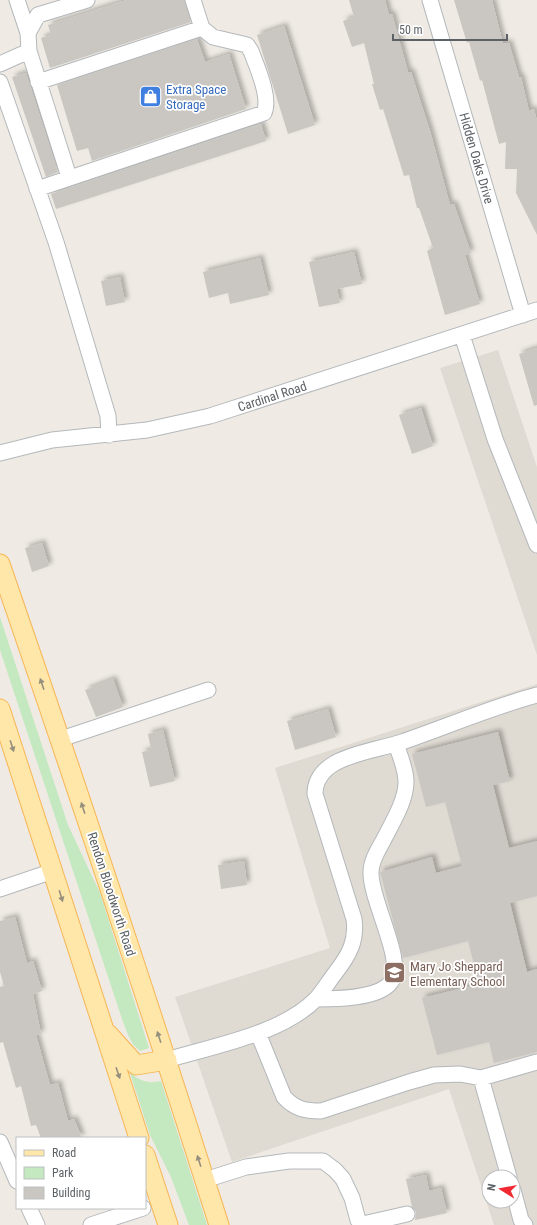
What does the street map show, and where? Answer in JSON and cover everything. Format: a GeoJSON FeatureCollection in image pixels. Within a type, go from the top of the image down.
{"type":"FeatureCollection","features":[{"type":"Feature","properties":{"kind":"main road","name":"Rendon Bloodworth Road"},"geometry":{"type":"LineString","coordinates":[[0,564],[167,1060],[219,1225]]}},
{"type":"Feature","properties":{"kind":"main road"},"geometry":{"type":"LineString","coordinates":[[0,709],[139,1137]]}},
{"type":"Feature","properties":{"kind":"main road"},"geometry":{"type":"LineString","coordinates":[[102,1027],[116,1045],[136,1065],[167,1060]]}},
{"type":"Feature","properties":{"kind":"main road"},"geometry":{"type":"LineString","coordinates":[[146,1165],[150,1206],[168,1225]]}},
{"type":"Feature","properties":{"kind":"street"},"geometry":{"type":"LineString","coordinates":[[17,0],[28,33],[29,51],[38,82],[69,178]]}},
{"type":"Feature","properties":{"kind":"street"},"geometry":{"type":"LineString","coordinates":[[28,33],[38,15],[87,0]]}},
{"type":"Feature","properties":{"kind":"street"},"geometry":{"type":"LineString","coordinates":[[37,189],[264,113],[267,107],[266,98],[251,51],[247,45],[213,37],[202,28],[193,0]]}},
{"type":"Feature","properties":{"kind":"street","name":"Hidden Oaks Drive"},"geometry":{"type":"LineString","coordinates":[[430,0],[523,315]]}},
{"type":"Feature","properties":{"kind":"street"},"geometry":{"type":"LineString","coordinates":[[38,82],[202,28]]}},
{"type":"Feature","properties":{"kind":"street"},"geometry":{"type":"LineString","coordinates":[[0,64],[29,51]]}},
{"type":"Feature","properties":{"kind":"street"},"geometry":{"type":"LineString","coordinates":[[0,82],[56,242],[108,416],[109,435]]}},
{"type":"Feature","properties":{"kind":"street","name":"Cardinal Road"},"geometry":{"type":"LineString","coordinates":[[0,453],[52,440],[147,430],[210,416],[462,336],[537,310]]}},
{"type":"Feature","properties":{"kind":"street"},"geometry":{"type":"LineString","coordinates":[[462,336],[495,438],[537,545]]}},
{"type":"Feature","properties":{"kind":"street"},"geometry":{"type":"LineString","coordinates":[[60,739],[208,690]]}},
{"type":"Feature","properties":{"kind":"street"},"geometry":{"type":"LineString","coordinates":[[167,1060],[270,1029],[294,1017],[316,999],[346,959],[353,946],[356,931],[352,912],[315,794],[317,781],[334,764],[346,758],[396,744],[537,695]]}},
{"type":"Feature","properties":{"kind":"street"},"geometry":{"type":"LineString","coordinates":[[316,999],[361,996],[386,988],[394,978],[395,962],[374,896],[371,870],[377,852],[394,820],[405,791],[405,770],[396,744]]}},
{"type":"Feature","properties":{"kind":"street"},"geometry":{"type":"LineString","coordinates":[[0,890],[53,871]]}},
{"type":"Feature","properties":{"kind":"street"},"geometry":{"type":"LineString","coordinates":[[258,1033],[284,1097],[291,1106],[301,1110],[321,1111],[408,1082],[434,1075],[460,1074],[481,1078],[537,1062]]}},
{"type":"Feature","properties":{"kind":"street"},"geometry":{"type":"LineString","coordinates":[[481,1078],[507,1169]]}},
{"type":"Feature","properties":{"kind":"street"},"geometry":{"type":"LineString","coordinates":[[0,1142],[16,1179]]}},
{"type":"Feature","properties":{"kind":"street"},"geometry":{"type":"LineString","coordinates":[[205,1180],[246,1167],[289,1161],[323,1161],[335,1170],[343,1179],[352,1198],[358,1220],[363,1224],[407,1214]]}},
{"type":"Feature","properties":{"kind":"street"},"geometry":{"type":"LineString","coordinates":[[29,1209],[37,1225]]}},
{"type":"Feature","properties":{"kind":"street"},"geometry":{"type":"LineString","coordinates":[[91,1225],[141,1209]]}},
{"type":"Feature","properties":{"kind":"street"},"geometry":{"type":"LineString","coordinates":[[518,1209],[521,1220],[525,1225]]}},
{"type":"Feature","properties":{"kind":"shaded area"},"geometry":{"type":"Polygon","coordinates":[[[498,350],[537,467],[537,655],[440,368],[498,350]]]}},
{"type":"Feature","properties":{"kind":"shaded area","name":"Mary Jo Sheppard Elementary School"},"geometry":{"type":"Polygon","coordinates":[[[537,684],[537,1225],[494,1225],[489,1209],[521,1209],[521,1169],[481,1169],[481,1186],[449,1089],[232,1162],[175,997],[330,948],[275,768],[537,684]]]}},
{"type":"Feature","properties":{"kind":"green space"},"geometry":{"type":"Polygon","coordinates":[[[0,617],[68,825],[100,893],[149,1048],[140,1051],[133,1044],[122,1019],[0,650],[0,617]]]}},
{"type":"Feature","properties":{"kind":"green space"},"geometry":{"type":"Polygon","coordinates":[[[130,1073],[144,1081],[161,1081],[207,1225],[189,1225],[171,1177],[150,1135],[130,1073]]]}},
{"type":"Feature","properties":{"kind":"building"},"geometry":{"type":"Polygon","coordinates":[[[127,0],[184,0],[191,22],[50,68],[41,38],[51,35],[48,25],[127,0]]]}},
{"type":"Feature","properties":{"kind":"building"},"geometry":{"type":"Polygon","coordinates":[[[349,0],[385,0],[389,15],[392,14],[408,72],[411,72],[430,131],[450,205],[454,204],[471,253],[465,255],[480,304],[445,315],[427,251],[433,248],[419,208],[417,208],[409,175],[404,176],[383,109],[380,110],[372,84],[374,84],[364,43],[352,47],[343,21],[354,17],[349,0]]]}},
{"type":"Feature","properties":{"kind":"building"},"geometry":{"type":"Polygon","coordinates":[[[454,0],[492,0],[503,44],[509,43],[519,77],[521,77],[529,111],[534,109],[537,121],[537,235],[516,193],[517,169],[505,169],[506,142],[499,144],[482,80],[480,81],[469,42],[467,43],[454,0]]]}},
{"type":"Feature","properties":{"kind":"building"},"geometry":{"type":"Polygon","coordinates":[[[284,26],[315,125],[288,134],[257,35],[284,26]]]}},
{"type":"Feature","properties":{"kind":"building","name":"Extra Space Storage"},"geometry":{"type":"Polygon","coordinates":[[[197,39],[205,62],[229,54],[246,109],[92,161],[88,148],[77,151],[57,85],[197,39]]]}},
{"type":"Feature","properties":{"kind":"building"},"geometry":{"type":"Polygon","coordinates":[[[26,73],[58,172],[46,177],[12,77],[26,73]]]}},
{"type":"Feature","properties":{"kind":"building","name":"Extra Space Storage"},"geometry":{"type":"Polygon","coordinates":[[[261,124],[266,141],[56,209],[51,194],[261,124]]]}},
{"type":"Feature","properties":{"kind":"building"},"geometry":{"type":"Polygon","coordinates":[[[354,252],[362,284],[337,289],[340,303],[319,307],[309,262],[354,252]]]}},
{"type":"Feature","properties":{"kind":"building"},"geometry":{"type":"Polygon","coordinates":[[[260,258],[269,295],[230,304],[228,293],[209,298],[203,272],[260,258]]]}},
{"type":"Feature","properties":{"kind":"building"},"geometry":{"type":"Polygon","coordinates":[[[120,277],[125,302],[106,306],[101,281],[120,277]]]}},
{"type":"Feature","properties":{"kind":"building"},"geometry":{"type":"Polygon","coordinates":[[[537,348],[537,405],[534,406],[519,354],[537,348]]]}},
{"type":"Feature","properties":{"kind":"building"},"geometry":{"type":"Polygon","coordinates":[[[421,408],[433,446],[412,454],[399,415],[421,408]]]}},
{"type":"Feature","properties":{"kind":"building"},"geometry":{"type":"Polygon","coordinates":[[[42,543],[49,566],[32,572],[25,548],[42,543]]]}},
{"type":"Feature","properties":{"kind":"building"},"geometry":{"type":"Polygon","coordinates":[[[113,679],[123,707],[96,717],[85,690],[113,679]]]}},
{"type":"Feature","properties":{"kind":"building"},"geometry":{"type":"Polygon","coordinates":[[[328,709],[336,737],[295,750],[287,721],[328,709]]]}},
{"type":"Feature","properties":{"kind":"building"},"geometry":{"type":"Polygon","coordinates":[[[163,730],[175,781],[150,787],[142,752],[151,750],[148,734],[163,730]]]}},
{"type":"Feature","properties":{"kind":"building"},"geometry":{"type":"Polygon","coordinates":[[[498,732],[510,781],[493,785],[509,848],[537,841],[537,896],[510,903],[527,972],[537,969],[537,1052],[494,1063],[489,1042],[437,1055],[422,998],[479,984],[468,941],[403,958],[380,872],[432,857],[436,873],[462,866],[445,802],[426,807],[412,754],[498,732]]]}},
{"type":"Feature","properties":{"kind":"building"},"geometry":{"type":"Polygon","coordinates":[[[244,861],[247,885],[221,889],[218,865],[244,861]]]}},
{"type":"Feature","properties":{"kind":"building"},"geometry":{"type":"Polygon","coordinates":[[[15,917],[27,963],[33,961],[42,991],[33,994],[41,1034],[36,1035],[50,1085],[58,1083],[68,1121],[74,1119],[82,1137],[41,1137],[36,1125],[31,1126],[21,1086],[16,1088],[3,1042],[0,1043],[0,987],[4,986],[0,972],[0,921],[15,917]]]}},
{"type":"Feature","properties":{"kind":"building"},"geometry":{"type":"Polygon","coordinates":[[[426,1175],[429,1191],[441,1188],[447,1213],[415,1220],[416,1212],[412,1207],[406,1179],[426,1175]]]}},
{"type":"Feature","properties":{"kind":"place","name":"Extra Space Storage"},"geometry":{"type":"Point","coordinates":[151,96]}},
{"type":"Feature","properties":{"kind":"place","name":"Mary Jo Sheppard Elementary School"},"geometry":{"type":"Point","coordinates":[395,973]}}]}
